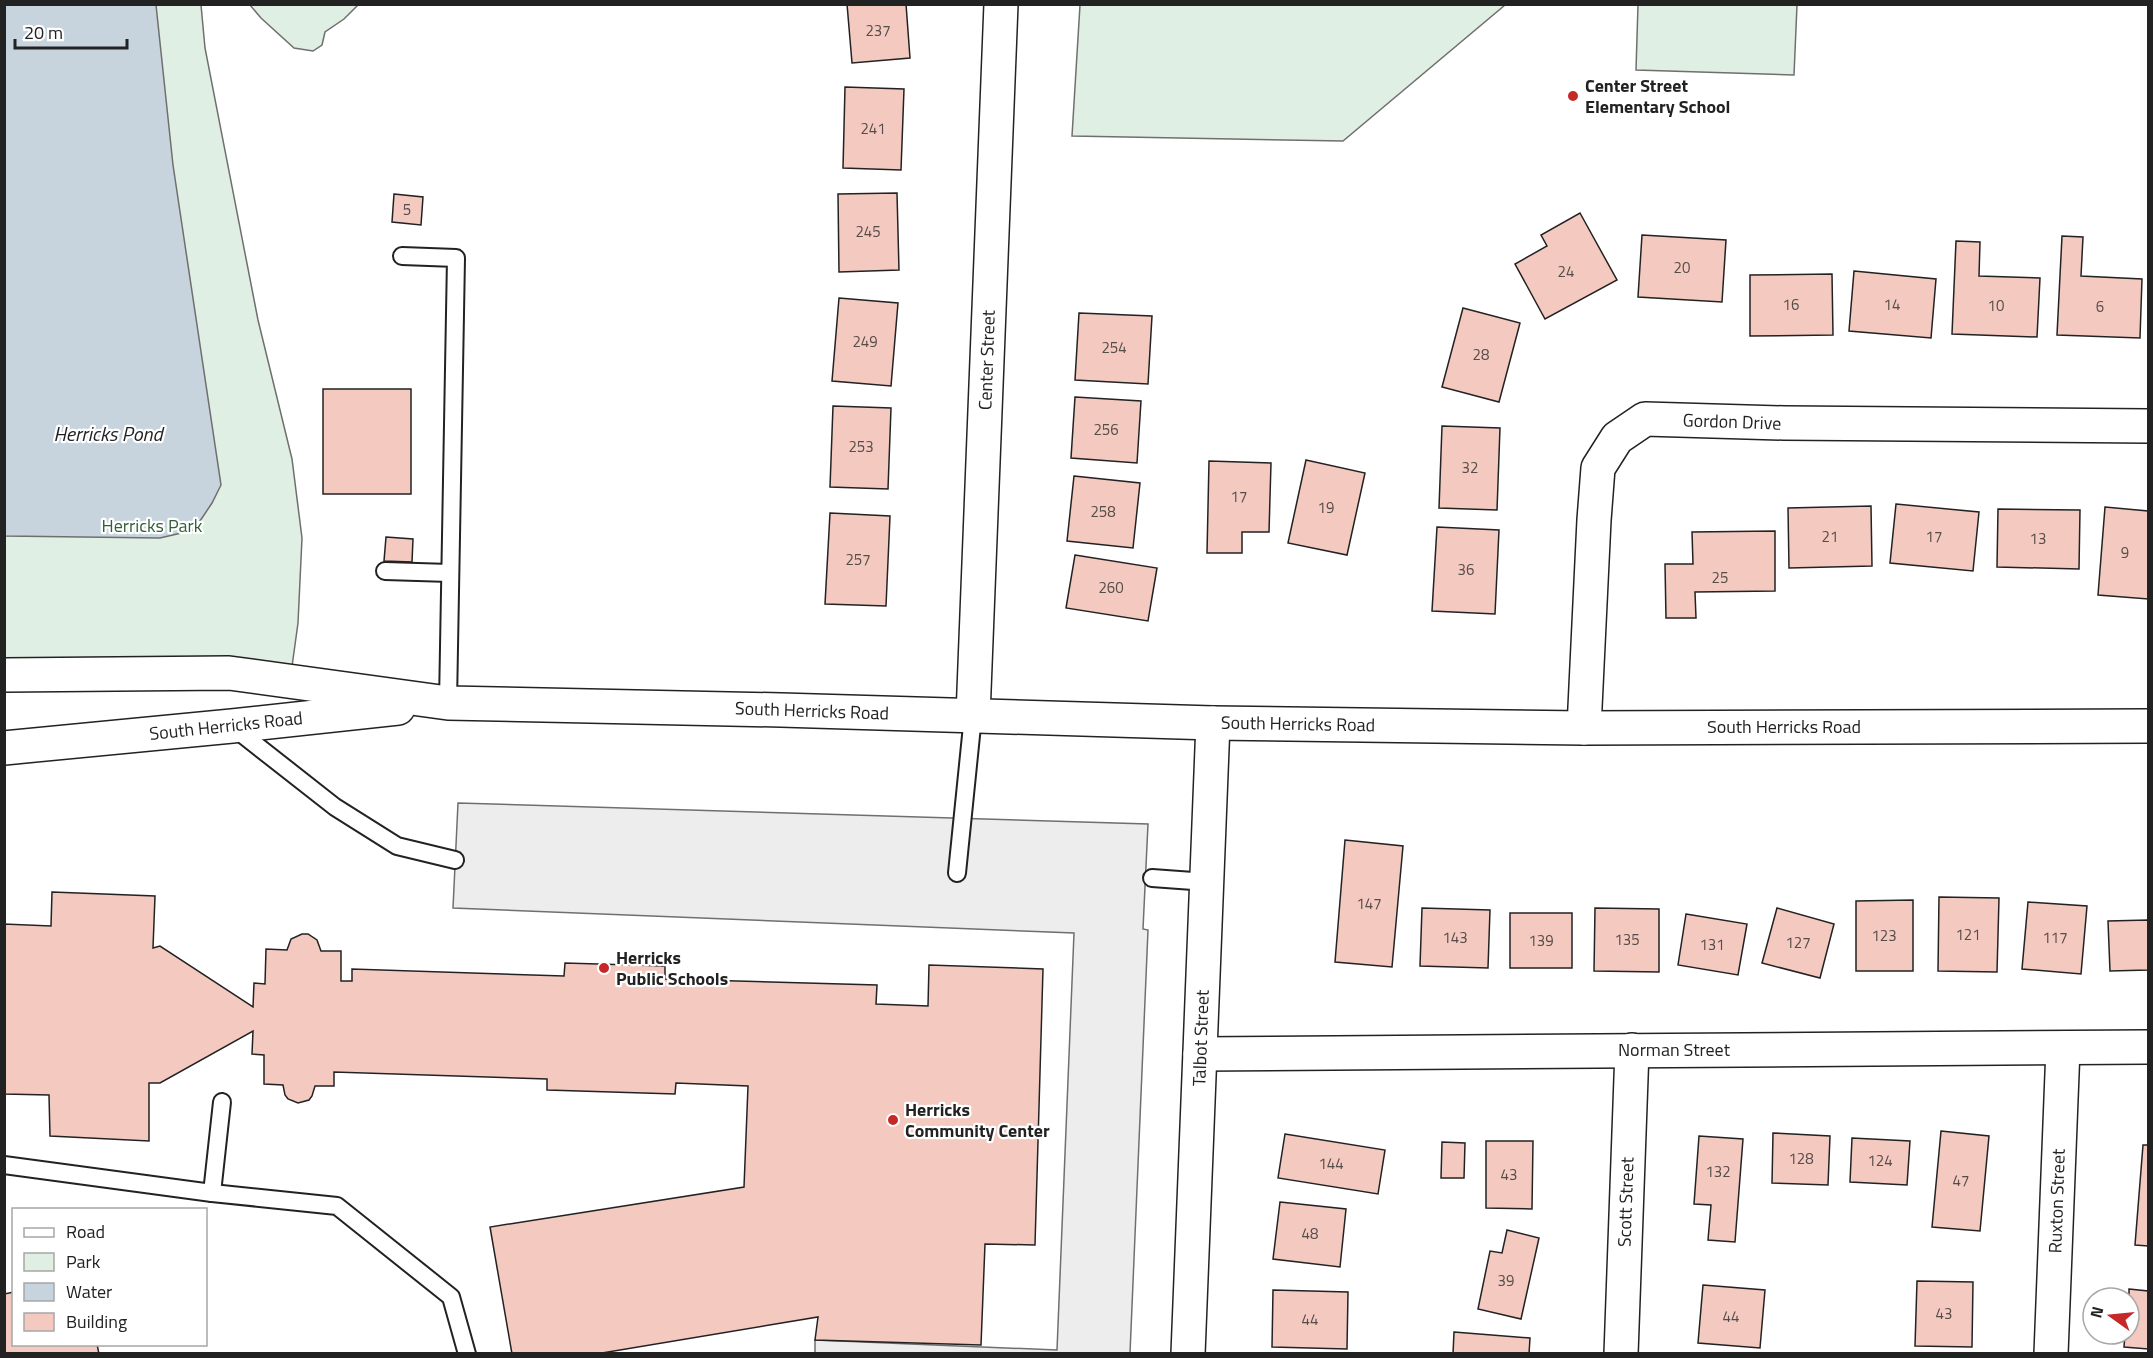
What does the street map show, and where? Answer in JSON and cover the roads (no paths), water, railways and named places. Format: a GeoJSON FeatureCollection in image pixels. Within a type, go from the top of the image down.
{"type":"FeatureCollection","features":[{"type":"Feature","properties":{"kind":"street","name":"Center Street"},"geometry":{"type":"LineString","coordinates":[[973,716],[1001,4]]}},
{"type":"Feature","properties":{"kind":"street","name":"Gordon Drive"},"geometry":{"type":"LineString","coordinates":[[1584,728],[1598,468],[1617,438],[1645,419],[1784,423],[2148,426]]}},
{"type":"Feature","properties":{"kind":"street","name":"South Herricks Road"},"geometry":{"type":"LineString","coordinates":[[4,675],[229,672],[448,703],[1213,723],[1584,728],[2148,726]]}},
{"type":"Feature","properties":{"kind":"street","name":"South Herricks Road"},"geometry":{"type":"LineString","coordinates":[[4,748],[448,703]]}},
{"type":"Feature","properties":{"kind":"street","name":"Talbot Street"},"geometry":{"type":"LineString","coordinates":[[1188,1353],[1213,723]]}},
{"type":"Feature","properties":{"kind":"street","name":"Norman Street"},"geometry":{"type":"LineString","coordinates":[[1200,1054],[2148,1047]]}},
{"type":"Feature","properties":{"kind":"street","name":"Ruxton Street"},"geometry":{"type":"LineString","coordinates":[[2051,1353],[2063,1048]]}},
{"type":"Feature","properties":{"kind":"street","name":"Scott Street"},"geometry":{"type":"LineString","coordinates":[[1621,1353],[1632,1050]]}},
{"type":"Feature","properties":{"kind":"lane"},"geometry":{"type":"LineString","coordinates":[[402,256],[456,258],[448,703]]}},
{"type":"Feature","properties":{"kind":"lane"},"geometry":{"type":"LineString","coordinates":[[385,571],[450,573]]}},
{"type":"Feature","properties":{"kind":"lane"},"geometry":{"type":"LineString","coordinates":[[957,873],[973,716]]}},
{"type":"Feature","properties":{"kind":"lane"},"geometry":{"type":"LineString","coordinates":[[232,726],[335,807],[397,846],[455,860]]}},
{"type":"Feature","properties":{"kind":"lane"},"geometry":{"type":"LineString","coordinates":[[1152,878],[1207,882]]}},
{"type":"Feature","properties":{"kind":"lane"},"geometry":{"type":"LineString","coordinates":[[213,1193],[222,1102]]}},
{"type":"Feature","properties":{"kind":"lane"},"geometry":{"type":"LineString","coordinates":[[4,1165],[213,1193],[337,1206],[451,1297],[467,1353]]}},
{"type":"Feature","properties":{"kind":"water","name":"Herricks Pond"},"geometry":{"type":"Polygon","coordinates":[[[5,4],[156,5],[173,165],[221,485],[194,530],[160,538],[5,536],[5,4]]]}},
{"type":"Feature","properties":{"kind":"place","name":"Center Street Elementary School"},"geometry":{"type":"Point","coordinates":[1573,96]}},
{"type":"Feature","properties":{"kind":"place","name":"Herricks Public Schools"},"geometry":{"type":"Point","coordinates":[604,968]}},
{"type":"Feature","properties":{"kind":"place","name":"Herricks Community Center"},"geometry":{"type":"Point","coordinates":[893,1120]}},
{"type":"Feature","properties":{"kind":"park label","name":"Herricks Park"},"geometry":{"type":"Point","coordinates":[152,526]}}]}
